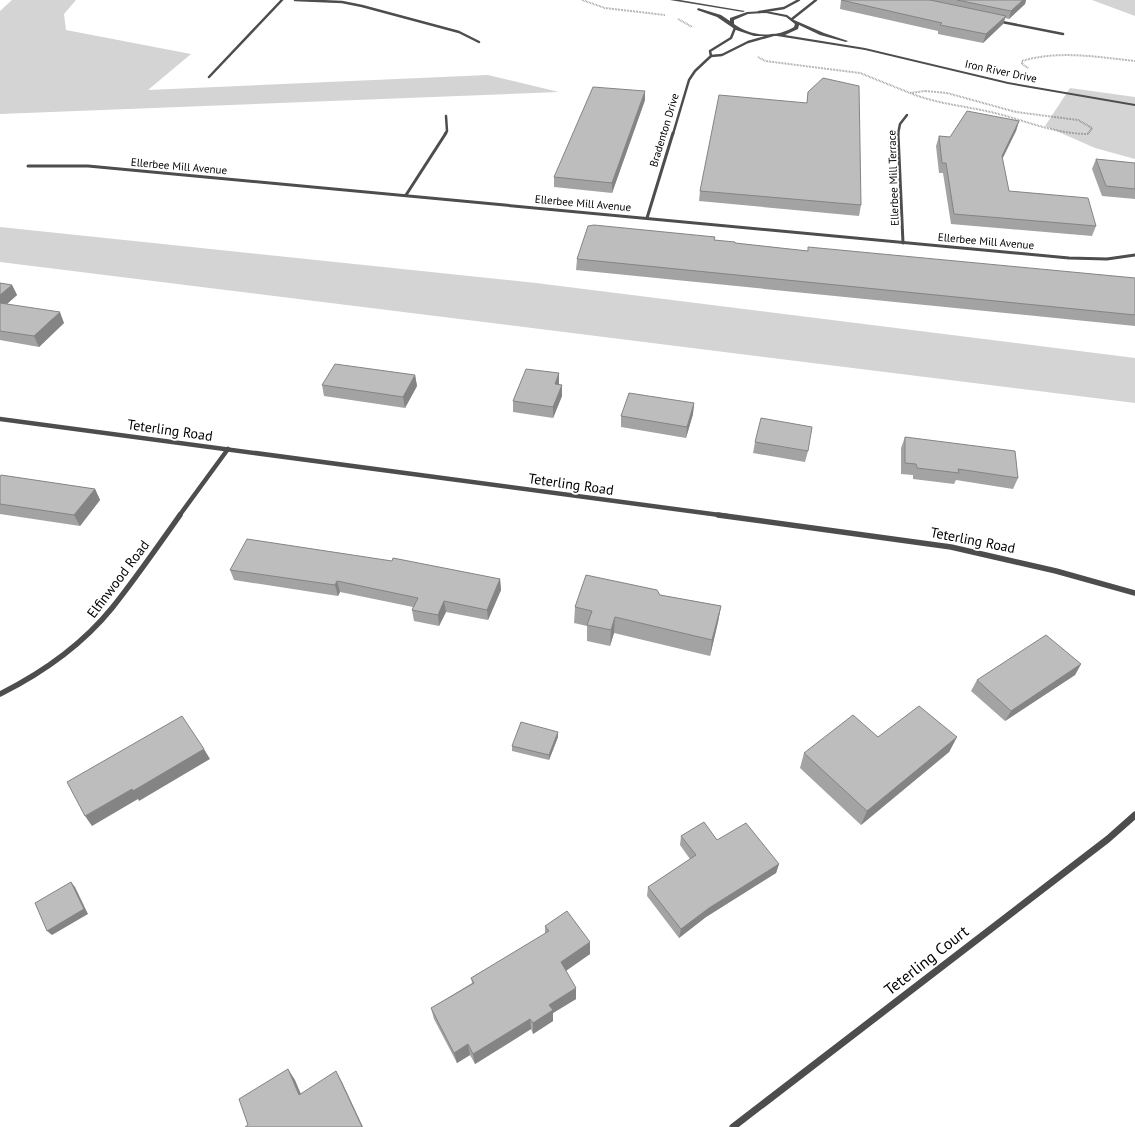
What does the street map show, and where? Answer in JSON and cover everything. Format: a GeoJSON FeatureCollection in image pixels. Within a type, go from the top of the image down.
{"type":"FeatureCollection","features":[{"type":"Feature","properties":{"kind":"street"},"geometry":{"type":"LineString","coordinates":[[209,77],[282,0]]}},
{"type":"Feature","properties":{"kind":"street"},"geometry":{"type":"LineString","coordinates":[[295,0],[342,2],[362,6],[459,32],[479,42]]}},
{"type":"Feature","properties":{"kind":"street"},"geometry":{"type":"LineString","coordinates":[[672,0],[756,12]]}},
{"type":"Feature","properties":{"kind":"street"},"geometry":{"type":"LineString","coordinates":[[733,26],[732,19],[736,16],[784,8],[800,0]]}},
{"type":"Feature","properties":{"kind":"street"},"geometry":{"type":"LineString","coordinates":[[775,35],[792,31],[797,24],[793,20],[816,0]]}},
{"type":"Feature","properties":{"kind":"street"},"geometry":{"type":"LineString","coordinates":[[691,4],[696,8],[719,16],[733,26]]}},
{"type":"Feature","properties":{"kind":"street","name":"Iron River Drive"},"geometry":{"type":"LineString","coordinates":[[756,12],[781,14],[822,34],[865,49]]}},
{"type":"Feature","properties":{"kind":"street"},"geometry":{"type":"LineString","coordinates":[[992,20],[1063,34]]}},
{"type":"Feature","properties":{"kind":"street","name":"Iron River Drive"},"geometry":{"type":"LineString","coordinates":[[733,26],[755,34],[775,35],[865,49],[1008,83],[1135,105]]}},
{"type":"Feature","properties":{"kind":"street","name":"Bradenton Drive"},"geometry":{"type":"LineString","coordinates":[[711,56],[710,51],[731,38],[733,26]]}},
{"type":"Feature","properties":{"kind":"street","name":"Bradenton Drive"},"geometry":{"type":"LineString","coordinates":[[647,218],[689,80],[695,71],[711,56],[722,55],[748,42],[775,35]]}},
{"type":"Feature","properties":{"kind":"street"},"geometry":{"type":"LineString","coordinates":[[406,195],[446,131],[446,116]]}},
{"type":"Feature","properties":{"kind":"street","name":"Ellerbee Mill Terrace"},"geometry":{"type":"LineString","coordinates":[[903,242],[898,130],[900,124],[907,116]]}},
{"type":"Feature","properties":{"kind":"street","name":"Ellerbee Mill Avenue"},"geometry":{"type":"LineString","coordinates":[[28,166],[88,166],[1102,260],[1135,255]]}},
{"type":"Feature","properties":{"kind":"street","name":"Teterling Road"},"geometry":{"type":"LineString","coordinates":[[0,419],[924,542],[1000,556],[1076,575],[1135,593]]}},
{"type":"Feature","properties":{"kind":"street","name":"Elfinwood Road"},"geometry":{"type":"LineString","coordinates":[[0,694],[22,684],[65,655],[94,629],[112,608],[228,449]]}},
{"type":"Feature","properties":{"kind":"street","name":"Teterling Court"},"geometry":{"type":"LineString","coordinates":[[733,1127],[1108,839],[1135,815]]}},
{"type":"Feature","properties":{"kind":"path"},"geometry":{"type":"LineString","coordinates":[[582,0],[605,8],[669,16]]}},
{"type":"Feature","properties":{"kind":"path"},"geometry":{"type":"LineString","coordinates":[[675,18],[697,29]]}},
{"type":"Feature","properties":{"kind":"path"},"geometry":{"type":"LineString","coordinates":[[759,53],[758,57],[765,61],[860,73],[908,93],[930,101],[994,113],[1069,134],[1088,134],[1092,128],[1078,120],[1016,112],[947,93],[924,91],[908,93]]}},
{"type":"Feature","properties":{"kind":"path"},"geometry":{"type":"LineString","coordinates":[[1050,56],[1135,61]]}},
{"type":"Feature","properties":{"kind":"shaded area"},"geometry":{"type":"Polygon","coordinates":[[[12,0],[76,0],[64,14],[66,30],[191,54],[148,90],[488,75],[559,92],[0,114],[0,11],[12,0]]]}},
{"type":"Feature","properties":{"kind":"shaded area"},"geometry":{"type":"Polygon","coordinates":[[[1092,0],[1135,0],[1135,16],[1092,0]]]}},
{"type":"Feature","properties":{"kind":"shaded area"},"geometry":{"type":"Polygon","coordinates":[[[1070,88],[1135,97],[1135,159],[1095,148],[1045,126],[1070,88]]]}},
{"type":"Feature","properties":{"kind":"shaded area"},"geometry":{"type":"Polygon","coordinates":[[[0,227],[536,283],[1135,358],[1135,403],[0,262],[0,227]]]}},
{"type":"Feature","properties":{"kind":"building"},"geometry":{"type":"Polygon","coordinates":[[[841,0],[930,0],[1006,16],[986,34],[940,25],[942,23],[841,0]]]}},
{"type":"Feature","properties":{"kind":"building"},"geometry":{"type":"Polygon","coordinates":[[[957,0],[1023,0],[1011,11],[957,0]]]}},
{"type":"Feature","properties":{"kind":"building"},"geometry":{"type":"Polygon","coordinates":[[[823,78],[859,86],[861,205],[700,191],[719,95],[807,103],[808,92],[823,78]]]}},
{"type":"Feature","properties":{"kind":"building"},"geometry":{"type":"Polygon","coordinates":[[[593,87],[645,91],[612,183],[554,177],[593,87]]]}},
{"type":"Feature","properties":{"kind":"building"},"geometry":{"type":"Polygon","coordinates":[[[967,111],[1019,121],[1002,156],[1009,191],[1088,198],[1096,226],[954,214],[946,163],[942,163],[939,136],[950,137],[967,111]]]}},
{"type":"Feature","properties":{"kind":"building"},"geometry":{"type":"Polygon","coordinates":[[[1096,159],[1135,163],[1135,189],[1106,186],[1096,159]]]}},
{"type":"Feature","properties":{"kind":"building"},"geometry":{"type":"Polygon","coordinates":[[[594,225],[715,237],[714,240],[808,251],[808,247],[1135,278],[1135,315],[577,259],[588,226],[594,225]]]}},
{"type":"Feature","properties":{"kind":"building"},"geometry":{"type":"Polygon","coordinates":[[[0,283],[12,285],[0,295],[0,283]]]}},
{"type":"Feature","properties":{"kind":"building"},"geometry":{"type":"Polygon","coordinates":[[[0,303],[60,312],[34,336],[0,331],[0,303]]]}},
{"type":"Feature","properties":{"kind":"building"},"geometry":{"type":"Polygon","coordinates":[[[335,364],[415,375],[403,397],[322,385],[335,364]]]}},
{"type":"Feature","properties":{"kind":"building"},"geometry":{"type":"Polygon","coordinates":[[[526,369],[559,373],[555,384],[562,385],[553,407],[513,401],[526,369]]]}},
{"type":"Feature","properties":{"kind":"building"},"geometry":{"type":"Polygon","coordinates":[[[629,393],[694,403],[687,427],[621,416],[629,393]]]}},
{"type":"Feature","properties":{"kind":"building"},"geometry":{"type":"Polygon","coordinates":[[[761,418],[812,427],[808,451],[755,442],[761,418]]]}},
{"type":"Feature","properties":{"kind":"building"},"geometry":{"type":"Polygon","coordinates":[[[905,437],[1015,451],[1018,478],[958,469],[959,473],[917,468],[916,464],[905,463],[905,437]]]}},
{"type":"Feature","properties":{"kind":"building"},"geometry":{"type":"Polygon","coordinates":[[[1,475],[95,489],[74,515],[0,504],[1,475]]]}},
{"type":"Feature","properties":{"kind":"building"},"geometry":{"type":"Polygon","coordinates":[[[247,539],[392,561],[393,558],[500,579],[487,610],[444,601],[438,615],[412,610],[418,598],[337,581],[335,585],[230,570],[247,539]]]}},
{"type":"Feature","properties":{"kind":"building"},"geometry":{"type":"Polygon","coordinates":[[[586,575],[657,590],[660,595],[721,606],[712,640],[615,617],[611,630],[587,625],[592,611],[575,607],[586,575]]]}},
{"type":"Feature","properties":{"kind":"building"},"geometry":{"type":"Polygon","coordinates":[[[1046,635],[1081,664],[1011,711],[977,680],[1046,635]]]}},
{"type":"Feature","properties":{"kind":"building"},"geometry":{"type":"Polygon","coordinates":[[[919,706],[957,737],[867,811],[804,753],[853,715],[878,737],[919,706]]]}},
{"type":"Feature","properties":{"kind":"building"},"geometry":{"type":"Polygon","coordinates":[[[182,716],[204,749],[133,791],[132,789],[85,816],[67,782],[182,716]]]}},
{"type":"Feature","properties":{"kind":"building"},"geometry":{"type":"Polygon","coordinates":[[[521,722],[558,732],[549,755],[512,746],[521,722]]]}},
{"type":"Feature","properties":{"kind":"building"},"geometry":{"type":"Polygon","coordinates":[[[704,822],[717,840],[746,823],[779,864],[709,908],[681,929],[648,887],[696,855],[681,836],[704,822]]]}},
{"type":"Feature","properties":{"kind":"building"},"geometry":{"type":"Polygon","coordinates":[[[71,882],[84,909],[47,931],[35,903],[71,882]]]}},
{"type":"Feature","properties":{"kind":"building"},"geometry":{"type":"Polygon","coordinates":[[[567,911],[590,942],[561,962],[576,988],[549,1005],[553,1010],[533,1023],[530,1019],[473,1054],[468,1044],[454,1053],[431,1008],[474,983],[471,978],[549,931],[545,926],[567,911]]]}},
{"type":"Feature","properties":{"kind":"building"},"geometry":{"type":"Polygon","coordinates":[[[288,1069],[299,1095],[336,1071],[362,1127],[245,1127],[248,1125],[239,1099],[288,1069]]]}}]}
